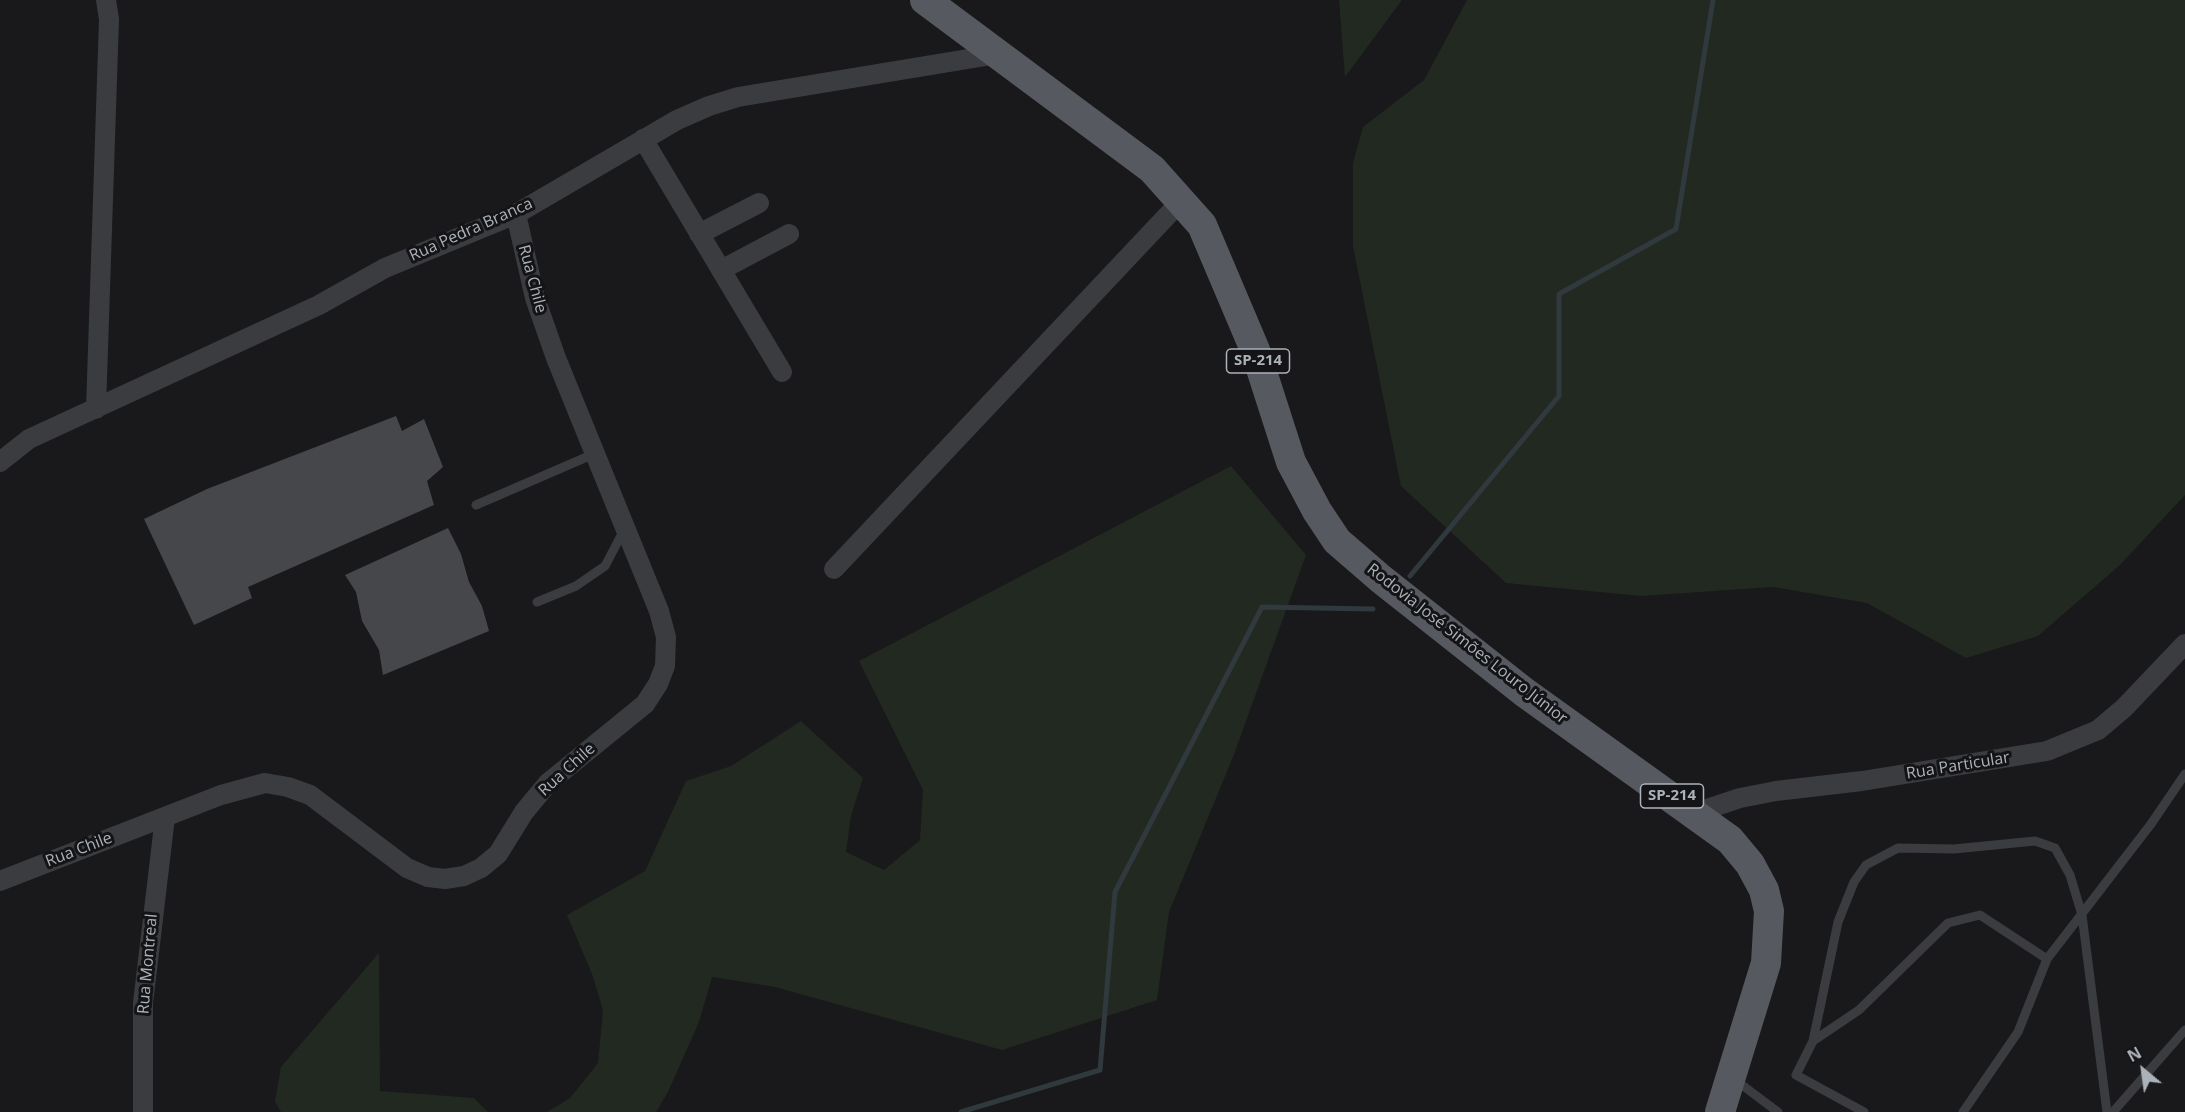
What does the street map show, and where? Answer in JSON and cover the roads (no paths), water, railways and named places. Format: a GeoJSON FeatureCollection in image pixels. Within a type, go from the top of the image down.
{"type":"FeatureCollection","features":[{"type":"Feature","properties":{"kind":"main road","name":"Rodovia José Simões Louro Júnior"},"geometry":{"type":"LineString","coordinates":[[925,0],[998,54],[1033,62],[1057,73],[1080,91],[1100,120],[1125,149],[1152,169],[1202,225],[1255,350],[1291,462],[1317,511],[1337,541],[1381,579],[1524,692],[1730,840],[1750,864],[1764,890],[1769,910],[1766,963],[1720,1112]]}},
{"type":"Feature","properties":{"kind":"street"},"geometry":{"type":"LineString","coordinates":[[96,409],[109,19],[106,0]]}},
{"type":"Feature","properties":{"kind":"street","name":"Rua Pedra Branca"},"geometry":{"type":"LineString","coordinates":[[0,462],[29,439],[319,305],[385,268],[516,214],[677,120],[738,97],[998,54]]}},
{"type":"Feature","properties":{"kind":"street"},"geometry":{"type":"LineString","coordinates":[[643,140],[782,372]]}},
{"type":"Feature","properties":{"kind":"street"},"geometry":{"type":"LineString","coordinates":[[834,569],[1182,200]]}},
{"type":"Feature","properties":{"kind":"street"},"geometry":{"type":"LineString","coordinates":[[699,234],[759,203]]}},
{"type":"Feature","properties":{"kind":"street","name":"Rua Chile"},"geometry":{"type":"LineString","coordinates":[[0,881],[221,795],[265,783],[288,787],[310,795],[407,868],[428,877],[445,879],[464,876],[481,868],[498,854],[524,812],[548,783],[645,704],[658,684],[665,666],[666,637],[660,611],[556,358],[535,298],[516,214]]}},
{"type":"Feature","properties":{"kind":"street"},"geometry":{"type":"LineString","coordinates":[[721,270],[789,234]]}},
{"type":"Feature","properties":{"kind":"street","name":"Rua Particular"},"geometry":{"type":"LineString","coordinates":[[1695,813],[1740,798],[1776,791],[1862,781],[2047,751],[2098,730],[2124,708],[2185,644]]}},
{"type":"Feature","properties":{"kind":"street","name":"Rua Montreal"},"geometry":{"type":"LineString","coordinates":[[143,1112],[143,1003],[165,817]]}},
{"type":"Feature","properties":{"kind":"lane"},"geometry":{"type":"LineString","coordinates":[[476,505],[596,453]]}},
{"type":"Feature","properties":{"kind":"lane"},"geometry":{"type":"LineString","coordinates":[[537,602],[576,586],[605,566],[626,528]]}},
{"type":"Feature","properties":{"kind":"lane"},"geometry":{"type":"LineString","coordinates":[[1963,1112],[2018,1032],[2048,959],[2185,774]]}},
{"type":"Feature","properties":{"kind":"lane"},"geometry":{"type":"LineString","coordinates":[[1864,1112],[1796,1075],[1814,1041],[1838,922],[1854,882],[1866,865],[1898,848],[1954,849],[2035,841],[2055,848],[2070,875],[2082,915],[2107,1112]]}},
{"type":"Feature","properties":{"kind":"lane"},"geometry":{"type":"LineString","coordinates":[[1814,1041],[1859,1010],[1948,923],[1980,915],[2048,959]]}},
{"type":"Feature","properties":{"kind":"lane"},"geometry":{"type":"LineString","coordinates":[[2113,1112],[2185,1030]]}},
{"type":"Feature","properties":{"kind":"lane"},"geometry":{"type":"LineString","coordinates":[[1732,1078],[1778,1112]]}},
{"type":"Feature","properties":{"kind":"waterway"},"geometry":{"type":"LineString","coordinates":[[1410,576],[1559,396],[1559,294],[1676,229],[1713,0]]}},
{"type":"Feature","properties":{"kind":"waterway"},"geometry":{"type":"LineString","coordinates":[[961,1112],[1100,1070],[1115,892],[1262,607],[1373,609]]}}]}
